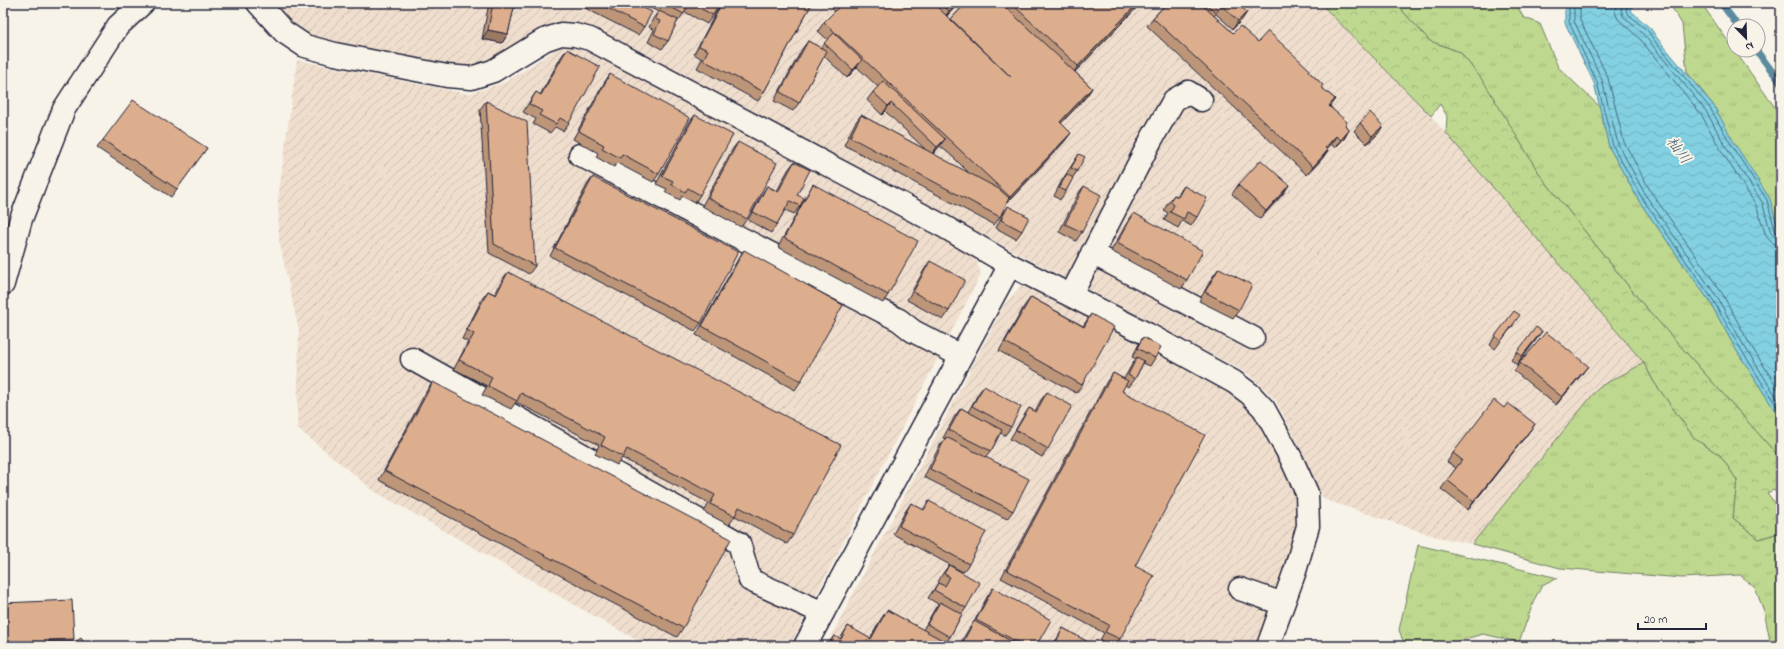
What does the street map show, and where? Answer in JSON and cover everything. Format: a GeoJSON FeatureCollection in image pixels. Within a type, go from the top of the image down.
{"type":"FeatureCollection","features":[{"type":"Feature","properties":{"kind":"street"},"geometry":{"type":"LineString","coordinates":[[3,284],[20,218],[64,109],[118,26],[143,3]]}},
{"type":"Feature","properties":{"kind":"street"},"geometry":{"type":"LineString","coordinates":[[258,3],[284,32],[305,46],[335,54],[447,76],[471,78],[493,71],[544,40],[561,34],[574,35],[590,39],[943,226],[1010,264],[1147,334],[1234,382],[1250,394],[1264,409],[1291,458],[1307,492],[1308,526],[1268,646]]}},
{"type":"Feature","properties":{"kind":"street"},"geometry":{"type":"LineString","coordinates":[[1071,295],[1151,140],[1174,100],[1188,92],[1201,100]]}},
{"type":"Feature","properties":{"kind":"street"},"geometry":{"type":"LineString","coordinates":[[580,155],[899,320],[913,331],[961,356]]}},
{"type":"Feature","properties":{"kind":"street"},"geometry":{"type":"LineString","coordinates":[[1092,253],[1253,338]]}},
{"type":"Feature","properties":{"kind":"street"},"geometry":{"type":"LineString","coordinates":[[805,646],[1010,264]]}},
{"type":"Feature","properties":{"kind":"street"},"geometry":{"type":"LineString","coordinates":[[412,359],[739,544],[750,580],[822,613]]}},
{"type":"Feature","properties":{"kind":"street"},"geometry":{"type":"LineString","coordinates":[[1240,589],[1283,604]]}},
{"type":"Feature","properties":{"kind":"shaded area"},"geometry":{"type":"Polygon","coordinates":[[[274,3],[1320,3],[1431,116],[1644,363],[1599,387],[1472,544],[1437,537],[1326,500],[1319,494],[1300,448],[1275,399],[1247,373],[581,25],[571,21],[559,23],[532,36],[505,55],[467,70],[309,41],[274,3]]]}},
{"type":"Feature","properties":{"kind":"shaded area"},"geometry":{"type":"Polygon","coordinates":[[[564,44],[589,52],[975,257],[981,274],[790,646],[647,646],[374,491],[297,428],[299,331],[279,240],[278,199],[297,60],[468,94],[506,82],[564,44]]]}},
{"type":"Feature","properties":{"kind":"shaded area"},"geometry":{"type":"Polygon","coordinates":[[[1021,285],[1036,288],[1232,393],[1264,424],[1297,501],[1294,544],[1256,646],[826,646],[1004,305],[1021,285]]]}},
{"type":"Feature","properties":{"kind":"green space"},"geometry":{"type":"Polygon","coordinates":[[[1320,3],[1395,3],[1430,41],[1460,52],[1484,82],[1540,175],[1641,302],[1781,459],[1781,498],[1774,490],[1767,493],[1781,510],[1781,532],[1759,539],[1733,518],[1737,480],[1720,455],[1695,439],[1654,382],[1644,363],[1446,133],[1447,116],[1440,104],[1431,116],[1320,3]]]}},
{"type":"Feature","properties":{"kind":"green space"},"geometry":{"type":"Polygon","coordinates":[[[1395,3],[1516,3],[1523,17],[1540,24],[1558,67],[1600,107],[1609,147],[1639,201],[1710,302],[1735,348],[1781,420],[1781,459],[1641,302],[1540,175],[1484,83],[1460,52],[1430,41],[1395,3]]]}},
{"type":"Feature","properties":{"kind":"green space"},"geometry":{"type":"Polygon","coordinates":[[[1669,3],[1701,3],[1726,38],[1726,58],[1740,58],[1781,116],[1781,232],[1714,106],[1687,72],[1682,24],[1669,3]]]}},
{"type":"Feature","properties":{"kind":"green space"},"geometry":{"type":"Polygon","coordinates":[[[1644,363],[1654,382],[1695,439],[1720,455],[1737,480],[1733,518],[1759,539],[1781,532],[1781,646],[1771,646],[1764,611],[1755,588],[1740,575],[1682,578],[1560,568],[1472,544],[1599,387],[1644,363]]]}},
{"type":"Feature","properties":{"kind":"green space"},"geometry":{"type":"Polygon","coordinates":[[[1418,545],[1558,578],[1542,586],[1535,598],[1519,642],[1483,634],[1440,646],[1405,646],[1399,630],[1418,545]]]}},
{"type":"Feature","properties":{"kind":"water","name":"杣川"},"geometry":{"type":"Polygon","coordinates":[[[1565,3],[1635,3],[1630,10],[1651,29],[1714,106],[1735,144],[1770,199],[1778,228],[1781,232],[1781,420],[1735,348],[1710,302],[1639,201],[1609,147],[1594,83],[1565,23],[1565,3]]]}},
{"type":"Feature","properties":{"kind":"building"},"geometry":{"type":"Polygon","coordinates":[[[493,3],[515,3],[508,34],[488,30],[493,3]]]}},
{"type":"Feature","properties":{"kind":"building"},"geometry":{"type":"Polygon","coordinates":[[[598,3],[634,3],[652,12],[644,27],[598,3]]]}},
{"type":"Feature","properties":{"kind":"building"},"geometry":{"type":"Polygon","coordinates":[[[663,3],[689,3],[684,14],[663,3]]]}},
{"type":"Feature","properties":{"kind":"building"},"geometry":{"type":"Polygon","coordinates":[[[690,3],[720,3],[713,15],[690,3]]]}},
{"type":"Feature","properties":{"kind":"building"},"geometry":{"type":"Polygon","coordinates":[[[722,3],[812,3],[764,92],[703,60],[708,50],[699,46],[722,3]]]}},
{"type":"Feature","properties":{"kind":"building"},"geometry":{"type":"Polygon","coordinates":[[[841,3],[933,3],[1011,77],[951,19],[966,3],[1001,3],[1092,88],[1060,122],[1071,133],[1010,197],[824,22],[842,4],[841,3]]]}},
{"type":"Feature","properties":{"kind":"building"},"geometry":{"type":"Polygon","coordinates":[[[941,3],[957,3],[949,11],[941,3]]]}},
{"type":"Feature","properties":{"kind":"building"},"geometry":{"type":"Polygon","coordinates":[[[1011,3],[1138,3],[1078,66],[1011,3]]]}},
{"type":"Feature","properties":{"kind":"building"},"geometry":{"type":"Polygon","coordinates":[[[1167,3],[1200,3],[1233,33],[1240,26],[1258,42],[1268,31],[1309,69],[1308,71],[1323,85],[1321,87],[1335,99],[1329,106],[1347,122],[1345,125],[1349,130],[1341,140],[1336,136],[1325,148],[1328,150],[1313,167],[1153,18],[1167,3]]]}},
{"type":"Feature","properties":{"kind":"building"},"geometry":{"type":"Polygon","coordinates":[[[1205,3],[1213,3],[1219,9],[1216,13],[1205,3]]]}},
{"type":"Feature","properties":{"kind":"building"},"geometry":{"type":"Polygon","coordinates":[[[1224,3],[1236,3],[1247,12],[1238,21],[1221,5],[1224,3]]]}},
{"type":"Feature","properties":{"kind":"building"},"geometry":{"type":"Polygon","coordinates":[[[659,11],[678,20],[668,41],[654,34],[660,21],[655,19],[659,11]]]}},
{"type":"Feature","properties":{"kind":"building"},"geometry":{"type":"Polygon","coordinates":[[[834,33],[862,60],[853,70],[824,43],[834,33]]]}},
{"type":"Feature","properties":{"kind":"building"},"geometry":{"type":"Polygon","coordinates":[[[808,41],[827,51],[799,103],[780,92],[808,41]]]}},
{"type":"Feature","properties":{"kind":"building"},"geometry":{"type":"Polygon","coordinates":[[[567,49],[600,67],[569,123],[560,118],[556,124],[539,115],[542,111],[529,104],[536,92],[541,95],[567,49]]]}},
{"type":"Feature","properties":{"kind":"building"},"geometry":{"type":"Polygon","coordinates":[[[610,74],[690,118],[659,174],[622,154],[620,158],[602,148],[604,145],[579,131],[610,74]]]}},
{"type":"Feature","properties":{"kind":"building"},"geometry":{"type":"Polygon","coordinates":[[[883,81],[945,139],[937,147],[891,103],[888,106],[873,92],[883,81]]]}},
{"type":"Feature","properties":{"kind":"building"},"geometry":{"type":"Polygon","coordinates":[[[133,100],[207,148],[177,189],[103,140],[133,100]]]}},
{"type":"Feature","properties":{"kind":"building"},"geometry":{"type":"Polygon","coordinates":[[[486,101],[527,122],[535,266],[494,244],[486,101]]]}},
{"type":"Feature","properties":{"kind":"building"},"geometry":{"type":"Polygon","coordinates":[[[1370,112],[1383,126],[1372,136],[1360,123],[1370,112]]]}},
{"type":"Feature","properties":{"kind":"building"},"geometry":{"type":"Polygon","coordinates":[[[695,115],[733,135],[700,195],[688,188],[685,192],[671,184],[673,181],[662,176],[695,115]]]}},
{"type":"Feature","properties":{"kind":"building"},"geometry":{"type":"Polygon","coordinates":[[[861,115],[999,189],[1009,198],[1000,217],[850,137],[861,115]]]}},
{"type":"Feature","properties":{"kind":"building"},"geometry":{"type":"Polygon","coordinates":[[[738,142],[777,163],[747,219],[708,198],[738,142]]]}},
{"type":"Feature","properties":{"kind":"building"},"geometry":{"type":"Polygon","coordinates":[[[1079,154],[1085,157],[1077,171],[1071,168],[1079,154]]]}},
{"type":"Feature","properties":{"kind":"building"},"geometry":{"type":"Polygon","coordinates":[[[1261,160],[1289,185],[1266,211],[1238,185],[1261,160]]]}},
{"type":"Feature","properties":{"kind":"building"},"geometry":{"type":"Polygon","coordinates":[[[794,162],[810,170],[797,195],[804,198],[800,206],[790,201],[777,224],[753,212],[767,186],[778,192],[794,162]]]}},
{"type":"Feature","properties":{"kind":"building"},"geometry":{"type":"Polygon","coordinates":[[[1067,174],[1073,178],[1066,191],[1059,188],[1067,174]]]}},
{"type":"Feature","properties":{"kind":"building"},"geometry":{"type":"Polygon","coordinates":[[[593,177],[738,252],[701,323],[555,248],[593,177]]]}},
{"type":"Feature","properties":{"kind":"building"},"geometry":{"type":"Polygon","coordinates":[[[813,184],[918,241],[888,295],[784,238],[813,184]]]}},
{"type":"Feature","properties":{"kind":"building"},"geometry":{"type":"Polygon","coordinates":[[[1084,186],[1101,195],[1082,232],[1065,224],[1084,186]]]}},
{"type":"Feature","properties":{"kind":"building"},"geometry":{"type":"Polygon","coordinates":[[[1184,186],[1207,198],[1197,217],[1187,212],[1184,219],[1170,212],[1174,205],[1170,201],[1174,195],[1178,197],[1184,186]]]}},
{"type":"Feature","properties":{"kind":"building"},"geometry":{"type":"Polygon","coordinates":[[[1008,206],[1029,217],[1022,231],[1001,220],[1008,206]]]}},
{"type":"Feature","properties":{"kind":"building"},"geometry":{"type":"Polygon","coordinates":[[[1134,213],[1203,251],[1187,280],[1117,243],[1134,213]]]}},
{"type":"Feature","properties":{"kind":"building"},"geometry":{"type":"Polygon","coordinates":[[[744,250],[843,305],[801,381],[702,326],[744,250]]]}},
{"type":"Feature","properties":{"kind":"building"},"geometry":{"type":"Polygon","coordinates":[[[930,261],[965,280],[949,311],[913,292],[930,261]]]}},
{"type":"Feature","properties":{"kind":"building"},"geometry":{"type":"Polygon","coordinates":[[[1219,268],[1252,285],[1239,310],[1205,292],[1219,268]]]}},
{"type":"Feature","properties":{"kind":"building"},"geometry":{"type":"Polygon","coordinates":[[[508,272],[841,445],[793,535],[739,507],[735,516],[710,504],[715,495],[627,449],[623,457],[601,445],[605,437],[521,393],[517,401],[488,386],[492,377],[459,360],[474,334],[467,330],[488,291],[496,295],[508,272]]]}},
{"type":"Feature","properties":{"kind":"building"},"geometry":{"type":"Polygon","coordinates":[[[1031,297],[1084,327],[1091,314],[1114,327],[1082,385],[1005,342],[1031,297]]]}},
{"type":"Feature","properties":{"kind":"building"},"geometry":{"type":"Polygon","coordinates":[[[1514,311],[1520,315],[1501,341],[1495,336],[1514,311]]]}},
{"type":"Feature","properties":{"kind":"building"},"geometry":{"type":"Polygon","coordinates":[[[1536,327],[1542,331],[1522,356],[1517,352],[1536,327]]]}},
{"type":"Feature","properties":{"kind":"building"},"geometry":{"type":"Polygon","coordinates":[[[1546,332],[1588,366],[1562,397],[1520,363],[1546,332]]]}},
{"type":"Feature","properties":{"kind":"building"},"geometry":{"type":"Polygon","coordinates":[[[1143,337],[1161,347],[1155,358],[1137,348],[1143,337]]]}},
{"type":"Feature","properties":{"kind":"building"},"geometry":{"type":"Polygon","coordinates":[[[1137,357],[1144,361],[1135,379],[1128,375],[1137,357]]]}},
{"type":"Feature","properties":{"kind":"building"},"geometry":{"type":"Polygon","coordinates":[[[1113,373],[1128,381],[1122,391],[1205,435],[1135,566],[1154,576],[1120,639],[1105,632],[1109,625],[1007,570],[1113,373]]]}},
{"type":"Feature","properties":{"kind":"building"},"geometry":{"type":"Polygon","coordinates":[[[433,382],[731,539],[683,628],[385,471],[433,382]]]}},
{"type":"Feature","properties":{"kind":"building"},"geometry":{"type":"Polygon","coordinates":[[[984,386],[1021,407],[1011,427],[972,406],[984,386]]]}},
{"type":"Feature","properties":{"kind":"building"},"geometry":{"type":"Polygon","coordinates":[[[1047,392],[1072,406],[1048,449],[1016,430],[1029,408],[1036,412],[1047,392]]]}},
{"type":"Feature","properties":{"kind":"building"},"geometry":{"type":"Polygon","coordinates":[[[1494,400],[1504,408],[1508,403],[1535,424],[1474,501],[1447,480],[1462,460],[1453,453],[1494,400]]]}},
{"type":"Feature","properties":{"kind":"building"},"geometry":{"type":"Polygon","coordinates":[[[961,408],[1002,430],[991,451],[949,430],[961,408]]]}},
{"type":"Feature","properties":{"kind":"building"},"geometry":{"type":"Polygon","coordinates":[[[946,437],[1029,479],[1013,511],[930,469],[946,437]]]}},
{"type":"Feature","properties":{"kind":"building"},"geometry":{"type":"Polygon","coordinates":[[[929,501],[986,532],[969,564],[899,526],[911,503],[924,510],[929,501]]]}},
{"type":"Feature","properties":{"kind":"building"},"geometry":{"type":"Polygon","coordinates":[[[949,565],[980,583],[966,608],[934,590],[938,583],[945,586],[950,577],[944,574],[949,565]]]}},
{"type":"Feature","properties":{"kind":"building"},"geometry":{"type":"Polygon","coordinates":[[[993,588],[1051,620],[1036,646],[1025,646],[976,620],[993,588]]]}},
{"type":"Feature","properties":{"kind":"building"},"geometry":{"type":"Polygon","coordinates":[[[72,600],[74,639],[49,640],[50,645],[12,646],[12,642],[3,643],[3,603],[72,600]]]}},
{"type":"Feature","properties":{"kind":"building"},"geometry":{"type":"Polygon","coordinates":[[[940,602],[962,614],[950,637],[927,624],[940,602]]]}},
{"type":"Feature","properties":{"kind":"building"},"geometry":{"type":"Polygon","coordinates":[[[887,610],[946,642],[944,646],[828,646],[834,636],[841,639],[848,626],[871,639],[887,610]]]}},
{"type":"Feature","properties":{"kind":"building"},"geometry":{"type":"Polygon","coordinates":[[[974,621],[1020,646],[961,646],[974,621]]]}},
{"type":"Feature","properties":{"kind":"building"},"geometry":{"type":"Polygon","coordinates":[[[1063,628],[1095,646],[1054,646],[1063,628]]]}},
{"type":"Feature","properties":{"kind":"building"},"geometry":{"type":"Polygon","coordinates":[[[81,638],[86,646],[69,646],[81,638]]]}},
{"type":"Feature","properties":{"kind":"waterway"},"geometry":{"type":"LineString","coordinates":[[1721,3],[1732,18]]}},
{"type":"Feature","properties":{"kind":"waterway"},"geometry":{"type":"LineString","coordinates":[[1762,58],[1781,83]]}},
{"type":"Feature","properties":{"kind":"waterway"},"geometry":{"type":"LineString","coordinates":[[1480,646],[1508,646]]}}]}
